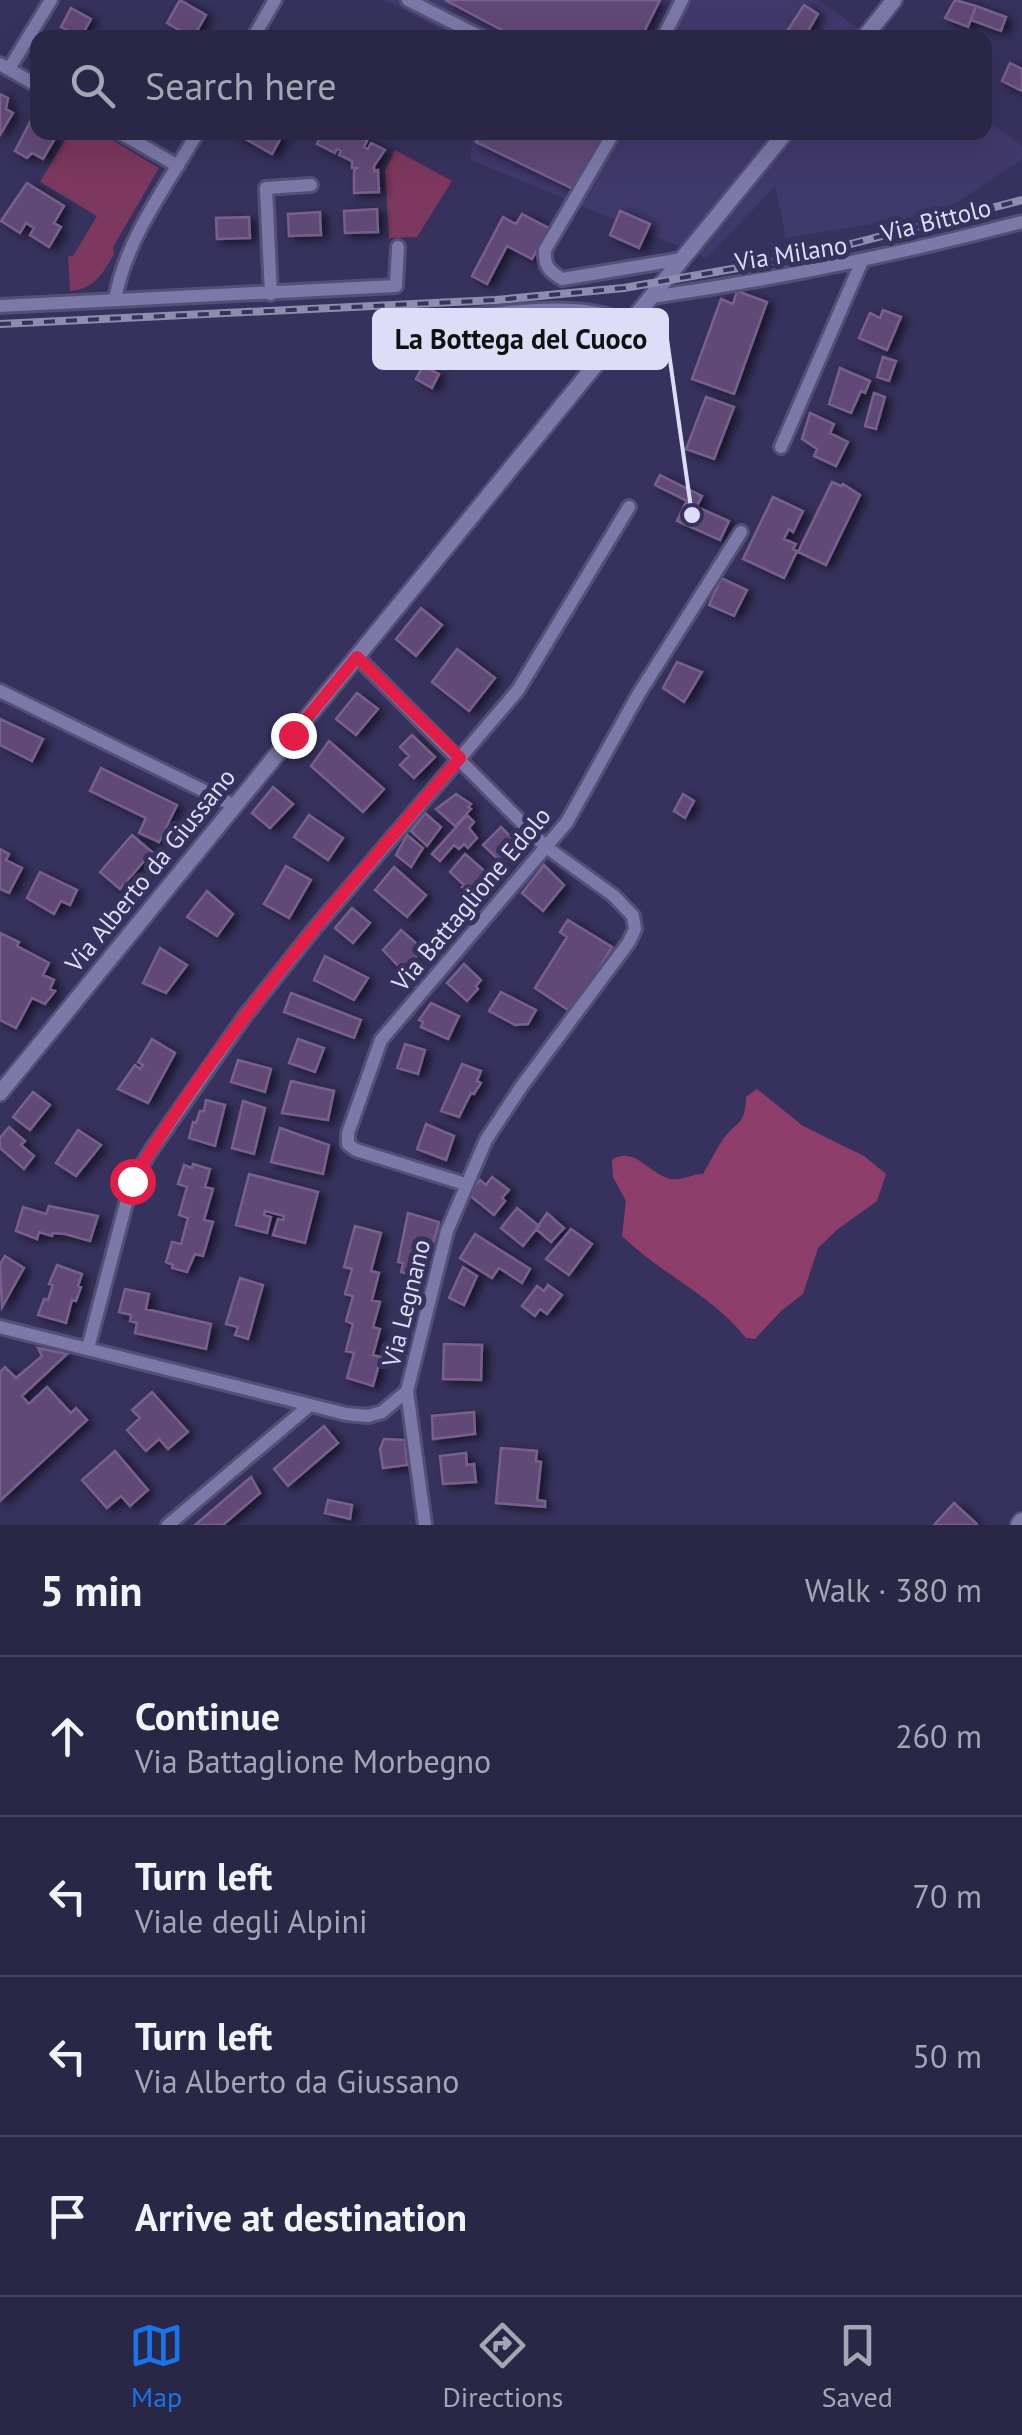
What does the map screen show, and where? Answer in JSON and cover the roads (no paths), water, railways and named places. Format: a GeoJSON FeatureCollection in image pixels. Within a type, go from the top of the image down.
{"type":"FeatureCollection","features":[{"type":"Feature","properties":{"kind":"street"},"geometry":{"type":"LineString","coordinates":[[30,82],[4,67],[50,0]]}},
{"type":"Feature","properties":{"kind":"street"},"geometry":{"type":"LineString","coordinates":[[258,30],[275,0]]}},
{"type":"Feature","properties":{"kind":"street"},"geometry":{"type":"LineString","coordinates":[[667,30],[682,0]]}},
{"type":"Feature","properties":{"kind":"street"},"geometry":{"type":"LineString","coordinates":[[870,30],[894,0]]}},
{"type":"Feature","properties":{"kind":"street"},"geometry":{"type":"LineString","coordinates":[[414,2],[468,30]]}},
{"type":"Feature","properties":{"kind":"street"},"geometry":{"type":"LineString","coordinates":[[133,140],[178,166]]}},
{"type":"Feature","properties":{"kind":"street"},"geometry":{"type":"LineString","coordinates":[[115,300],[129,251],[193,140]]}},
{"type":"Feature","properties":{"kind":"street"},"geometry":{"type":"LineString","coordinates":[[609,140],[546,250],[544,262],[562,279],[682,259]]}},
{"type":"Feature","properties":{"kind":"street","name":"Via Alberto da Giussano"},"geometry":{"type":"LineString","coordinates":[[0,1093],[779,140]]}},
{"type":"Feature","properties":{"kind":"street"},"geometry":{"type":"LineString","coordinates":[[271,294],[266,188],[311,186]]}},
{"type":"Feature","properties":{"kind":"street","name":"Via Bittolo"},"geometry":{"type":"LineString","coordinates":[[862,261],[1022,222]]}},
{"type":"Feature","properties":{"kind":"street"},"geometry":{"type":"LineString","coordinates":[[0,306],[396,286],[398,247]]}},
{"type":"Feature","properties":{"kind":"street","name":"Via Milano"},"geometry":{"type":"LineString","coordinates":[[652,297],[758,282],[862,261]]}},
{"type":"Feature","properties":{"kind":"street","name":"Via Milano"},"geometry":{"type":"LineString","coordinates":[[781,447],[862,261]]}},
{"type":"Feature","properties":{"kind":"street"},"geometry":{"type":"LineString","coordinates":[[444,318],[580,310],[610,314],[628,326]]}},
{"type":"Feature","properties":{"kind":"street"},"geometry":{"type":"LineString","coordinates":[[88,1348],[132,1181],[152,1148],[314,928],[518,690],[629,507]]}},
{"type":"Feature","properties":{"kind":"street","name":"Via Battaglione Edolo"},"geometry":{"type":"LineString","coordinates":[[465,1184],[356,1150],[348,1144],[348,1133],[382,1040],[567,822],[638,695],[741,532]]}},
{"type":"Feature","properties":{"kind":"street"},"geometry":{"type":"LineString","coordinates":[[357,657],[546,847]]}},
{"type":"Feature","properties":{"kind":"street"},"geometry":{"type":"LineString","coordinates":[[0,691],[235,806]]}},
{"type":"Feature","properties":{"kind":"street","name":"Via Legnano"},"geometry":{"type":"LineString","coordinates":[[0,1327],[310,1406],[368,1416],[394,1405],[407,1391],[447,1232],[486,1140],[635,929],[632,916],[614,896],[546,847]]}},
{"type":"Feature","properties":{"kind":"street"},"geometry":{"type":"LineString","coordinates":[[407,1391],[424,1525]]}},
{"type":"Feature","properties":{"kind":"street"},"geometry":{"type":"LineString","coordinates":[[168,1525],[310,1406]]}},
{"type":"Feature","properties":{"kind":"railway"},"geometry":{"type":"LineString","coordinates":[[0,324],[496,300],[624,288],[800,257],[1022,200]]}},
{"type":"Feature","properties":{"kind":"place","name":"La Bottega del Cuoco"},"geometry":{"type":"Point","coordinates":[692,515]}}]}
